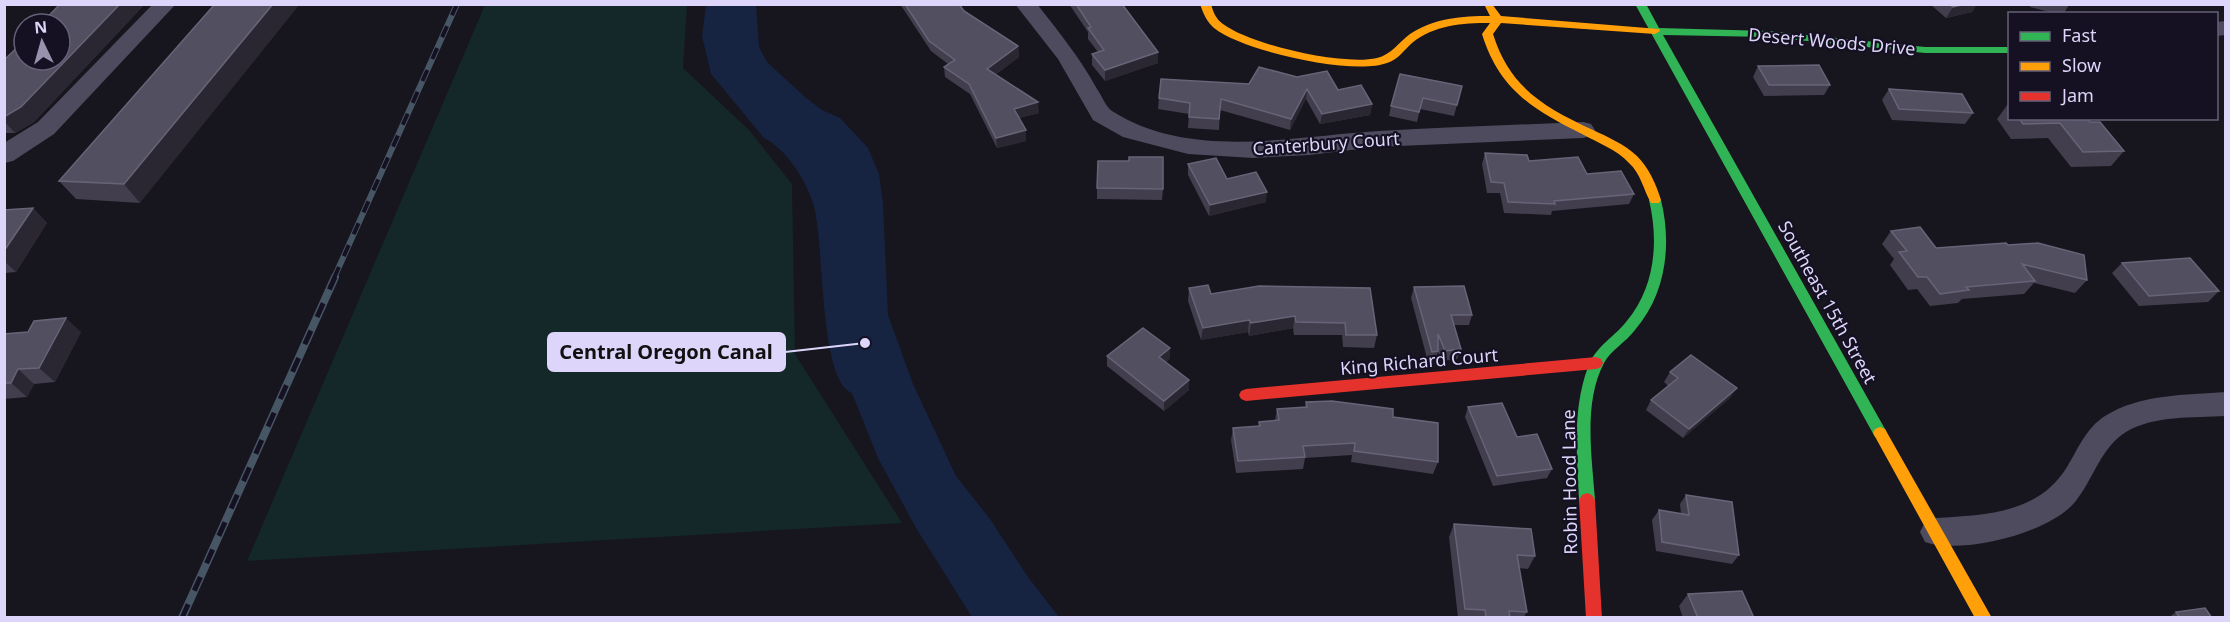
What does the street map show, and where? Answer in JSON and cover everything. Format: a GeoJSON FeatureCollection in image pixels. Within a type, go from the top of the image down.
{"type":"FeatureCollection","features":[{"type":"Feature","properties":{"kind":"street"},"geometry":{"type":"LineString","coordinates":[[4,155],[46,128],[166,4]]}},
{"type":"Feature","properties":{"kind":"street","name":"Canterbury Court"},"geometry":{"type":"LineString","coordinates":[[1025,4],[1067,56],[1101,115],[1131,131],[1188,146],[1253,150],[1309,147],[1376,139],[1583,130]]}},
{"type":"Feature","properties":{"kind":"street","name":"Desert Woods Drive"},"geometry":{"type":"LineString","coordinates":[[1205,4],[1218,26],[1233,35],[1319,58],[1364,65],[1383,62],[1396,54],[1408,41],[1431,27],[1460,20],[1498,20],[1655,31],[1770,34],[1913,49],[1987,52],[2008,50]]}},
{"type":"Feature","properties":{"kind":"street"},"geometry":{"type":"LineString","coordinates":[[1487,4],[1498,20]]}},
{"type":"Feature","properties":{"kind":"street","name":"Southeast 15th Street"},"geometry":{"type":"LineString","coordinates":[[1640,4],[1984,618]]}},
{"type":"Feature","properties":{"kind":"street","name":"Robin Hood Lane"},"geometry":{"type":"LineString","coordinates":[[1498,20],[1487,34],[1489,47],[1501,72],[1530,101],[1612,144],[1637,164],[1654,196],[1662,226],[1659,269],[1634,322],[1596,363],[1583,408],[1590,555],[1588,581],[1594,618]]}},
{"type":"Feature","properties":{"kind":"street","name":"King Richard Court"},"geometry":{"type":"LineString","coordinates":[[1246,395],[1596,363]]}},
{"type":"Feature","properties":{"kind":"street"},"geometry":{"type":"LineString","coordinates":[[1936,532],[2003,527],[2047,510],[2074,481],[2092,447],[2114,425],[2148,412],[2226,404]]}},
{"type":"Feature","properties":{"kind":"green space"},"geometry":{"type":"Polygon","coordinates":[[[485,5],[687,5],[683,68],[749,130],[792,184],[795,354],[902,523],[247,561],[485,5]]]}},
{"type":"Feature","properties":{"kind":"water"},"geometry":{"type":"Polygon","coordinates":[[[706,5],[756,5],[759,47],[767,62],[805,97],[822,110],[840,118],[868,148],[879,174],[883,204],[888,315],[913,384],[956,476],[990,519],[1028,577],[1059,617],[972,617],[916,528],[878,458],[852,393],[841,383],[833,363],[824,307],[817,221],[810,194],[788,158],[764,138],[711,74],[702,36],[706,5]]]}},
{"type":"Feature","properties":{"kind":"building"},"geometry":{"type":"Polygon","coordinates":[[[60,4],[120,4],[72,54],[72,12],[52,12],[60,4]]]}},
{"type":"Feature","properties":{"kind":"building"},"geometry":{"type":"Polygon","coordinates":[[[215,4],[273,4],[124,184],[59,181],[215,4]]]}},
{"type":"Feature","properties":{"kind":"building"},"geometry":{"type":"Polygon","coordinates":[[[905,4],[959,4],[964,11],[1018,46],[987,69],[1038,102],[1014,109],[1026,130],[996,138],[969,84],[944,67],[955,60],[929,41],[905,4]]]}},
{"type":"Feature","properties":{"kind":"building"},"geometry":{"type":"Polygon","coordinates":[[[1076,4],[1122,4],[1158,52],[1105,70],[1092,54],[1104,50],[1088,28],[1091,27],[1076,4]]]}},
{"type":"Feature","properties":{"kind":"building"},"geometry":{"type":"Polygon","coordinates":[[[1949,4],[1965,4],[1953,7],[1949,4]]]}},
{"type":"Feature","properties":{"kind":"building"},"geometry":{"type":"Polygon","coordinates":[[[12,52],[12,72],[55,72],[21,107],[4,117],[4,60],[12,52]]]}},
{"type":"Feature","properties":{"kind":"building"},"geometry":{"type":"Polygon","coordinates":[[[1819,65],[1830,85],[1769,85],[1758,66],[1819,65]]]}},
{"type":"Feature","properties":{"kind":"building"},"geometry":{"type":"Polygon","coordinates":[[[1259,67],[1297,77],[1327,71],[1338,90],[1361,85],[1372,104],[1322,114],[1307,89],[1291,119],[1221,99],[1219,119],[1189,117],[1190,103],[1159,98],[1161,79],[1249,84],[1259,67]]]}},
{"type":"Feature","properties":{"kind":"building"},"geometry":{"type":"Polygon","coordinates":[[[1400,74],[1462,86],[1457,105],[1423,98],[1419,112],[1391,106],[1400,74]]]}},
{"type":"Feature","properties":{"kind":"building"},"geometry":{"type":"Polygon","coordinates":[[[1889,89],[1962,94],[1973,113],[1899,109],[1889,89]]]}},
{"type":"Feature","properties":{"kind":"building"},"geometry":{"type":"Polygon","coordinates":[[[2020,120],[2100,122],[2124,151],[2083,152],[2060,123],[2023,124],[2020,120]]]}},
{"type":"Feature","properties":{"kind":"building"},"geometry":{"type":"Polygon","coordinates":[[[1485,153],[1527,155],[1529,161],[1578,157],[1587,174],[1621,171],[1634,194],[1554,201],[1555,204],[1508,202],[1504,183],[1491,182],[1485,153]]]}},
{"type":"Feature","properties":{"kind":"building"},"geometry":{"type":"Polygon","coordinates":[[[1129,157],[1163,157],[1163,189],[1097,188],[1098,161],[1129,161],[1129,157]]]}},
{"type":"Feature","properties":{"kind":"building"},"geometry":{"type":"Polygon","coordinates":[[[1216,158],[1227,179],[1256,172],[1267,192],[1210,205],[1188,164],[1216,158]]]}},
{"type":"Feature","properties":{"kind":"building"},"geometry":{"type":"Polygon","coordinates":[[[33,208],[4,251],[4,210],[33,208]]]}},
{"type":"Feature","properties":{"kind":"building"},"geometry":{"type":"Polygon","coordinates":[[[1920,227],[1936,248],[2038,243],[2084,255],[2087,280],[2022,264],[2035,281],[1966,287],[1969,290],[1940,294],[1927,277],[1918,277],[1899,252],[1907,251],[1891,231],[1920,227]]]}},
{"type":"Feature","properties":{"kind":"building"},"geometry":{"type":"Polygon","coordinates":[[[2190,258],[2219,291],[2149,296],[2122,263],[2190,258]]]}},
{"type":"Feature","properties":{"kind":"building"},"geometry":{"type":"Polygon","coordinates":[[[1208,285],[1211,294],[1259,286],[1370,288],[1377,335],[1346,335],[1345,323],[1296,322],[1295,316],[1251,323],[1249,320],[1203,328],[1189,288],[1208,285]]]}},
{"type":"Feature","properties":{"kind":"building"},"geometry":{"type":"Polygon","coordinates":[[[1464,286],[1472,315],[1451,315],[1461,349],[1445,351],[1438,334],[1438,351],[1432,352],[1414,287],[1464,286]]]}},
{"type":"Feature","properties":{"kind":"building"},"geometry":{"type":"Polygon","coordinates":[[[66,318],[39,368],[18,369],[11,383],[4,383],[4,334],[28,332],[34,321],[66,318]]]}},
{"type":"Feature","properties":{"kind":"building"},"geometry":{"type":"Polygon","coordinates":[[[1143,328],[1170,348],[1159,357],[1189,380],[1164,401],[1107,356],[1143,328]]]}},
{"type":"Feature","properties":{"kind":"building"},"geometry":{"type":"Polygon","coordinates":[[[1691,355],[1737,388],[1689,429],[1651,400],[1678,378],[1670,372],[1691,355]]]}},
{"type":"Feature","properties":{"kind":"building"},"geometry":{"type":"Polygon","coordinates":[[[1332,401],[1393,409],[1393,417],[1438,423],[1438,462],[1354,451],[1355,443],[1303,446],[1305,457],[1238,461],[1233,428],[1260,426],[1259,422],[1279,420],[1277,409],[1307,407],[1306,402],[1332,401]]]}},
{"type":"Feature","properties":{"kind":"building"},"geometry":{"type":"Polygon","coordinates":[[[1502,403],[1517,437],[1537,434],[1552,469],[1497,476],[1468,407],[1502,403]]]}},
{"type":"Feature","properties":{"kind":"building"},"geometry":{"type":"Polygon","coordinates":[[[1686,495],[1732,502],[1739,555],[1662,542],[1659,510],[1689,515],[1686,495]]]}},
{"type":"Feature","properties":{"kind":"building"},"geometry":{"type":"Polygon","coordinates":[[[1454,524],[1531,529],[1535,556],[1517,555],[1527,612],[1509,611],[1510,618],[1486,618],[1485,610],[1465,609],[1454,524]]]}},
{"type":"Feature","properties":{"kind":"building"},"geometry":{"type":"Polygon","coordinates":[[[1742,591],[1754,618],[1698,618],[1688,594],[1742,591]]]}},
{"type":"Feature","properties":{"kind":"building"},"geometry":{"type":"Polygon","coordinates":[[[2205,608],[2212,618],[2180,618],[2176,612],[2205,608]]]}},
{"type":"Feature","properties":{"kind":"railway"},"geometry":{"type":"LineString","coordinates":[[334,278],[457,4]]}},
{"type":"Feature","properties":{"kind":"railway"},"geometry":{"type":"LineString","coordinates":[[182,618],[335,277]]}},
{"type":"Feature","properties":{"kind":"traffic: fast"},"geometry":{"type":"LineString","coordinates":[[1640,4],[1880,433]]}},
{"type":"Feature","properties":{"kind":"traffic: fast"},"geometry":{"type":"LineString","coordinates":[[1655,31],[1768,34],[1925,50],[2008,50]]}},
{"type":"Feature","properties":{"kind":"traffic: fast"},"geometry":{"type":"LineString","coordinates":[[1587,500],[1584,433],[1590,383],[1595,367],[1606,350],[1641,313],[1654,282],[1661,249],[1661,232],[1655,200]]}},
{"type":"Feature","properties":{"kind":"traffic: slow"},"geometry":{"type":"LineString","coordinates":[[1205,4],[1209,14],[1220,27],[1252,42],[1300,55],[1349,63],[1383,61],[1427,29],[1456,21],[1487,19],[1535,21],[1655,31]]}},
{"type":"Feature","properties":{"kind":"traffic: slow"},"geometry":{"type":"LineString","coordinates":[[1488,6],[1498,20],[1487,34],[1493,53],[1513,83],[1525,96],[1555,116],[1612,144],[1628,155],[1637,163],[1649,183],[1655,200]]}},
{"type":"Feature","properties":{"kind":"traffic: slow"},"geometry":{"type":"LineString","coordinates":[[1880,433],[1984,618]]}},
{"type":"Feature","properties":{"kind":"traffic: jam"},"geometry":{"type":"LineString","coordinates":[[1246,395],[1596,363]]}},
{"type":"Feature","properties":{"kind":"traffic: jam"},"geometry":{"type":"LineString","coordinates":[[1587,500],[1594,618]]}},
{"type":"Feature","properties":{"kind":"place","name":"Central Oregon Canal"},"geometry":{"type":"Point","coordinates":[865,343]}}]}
